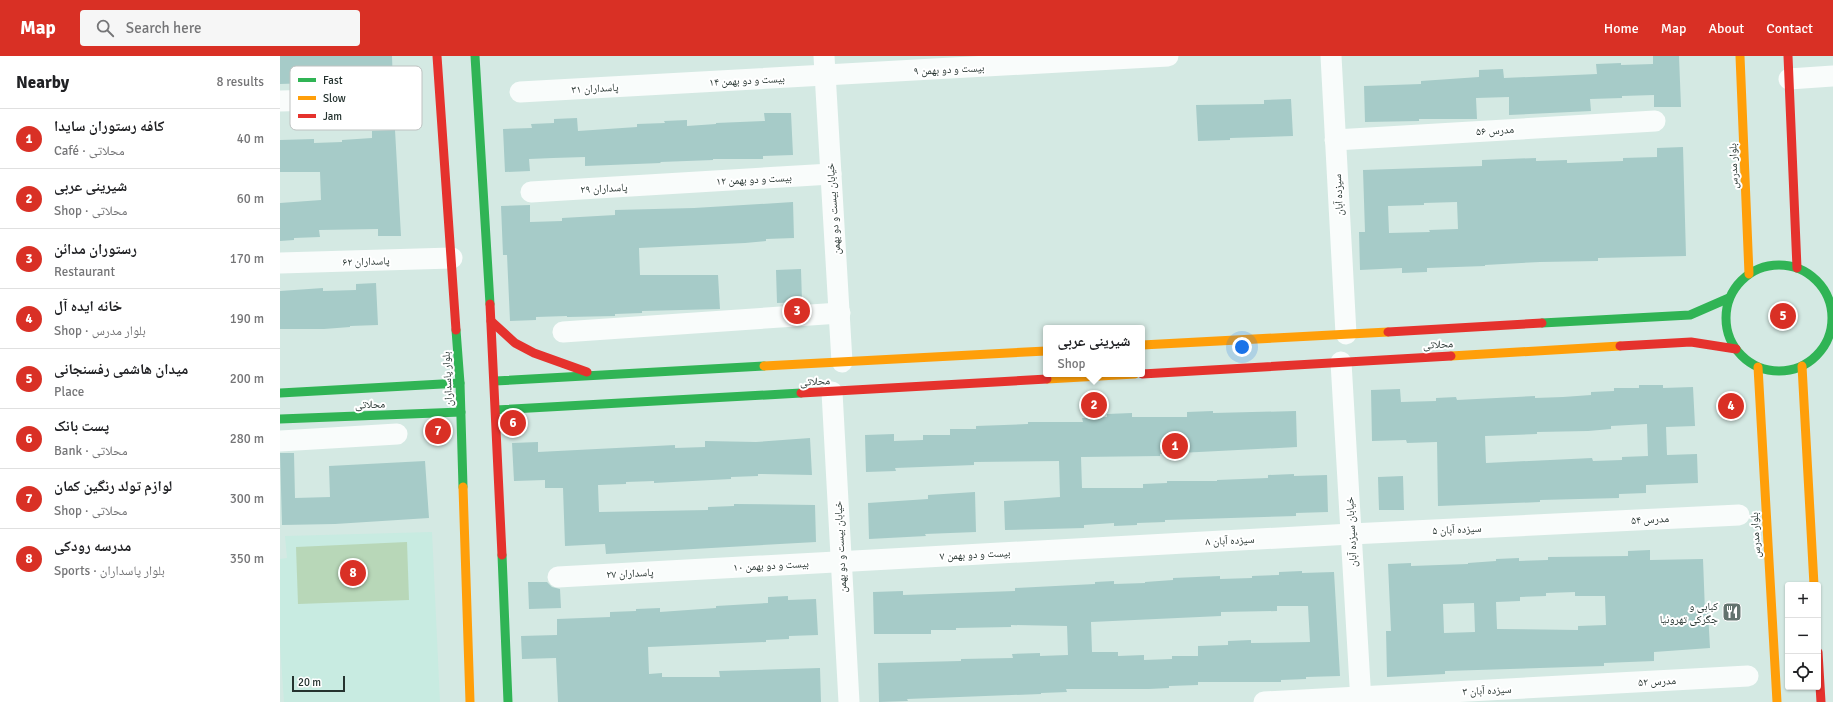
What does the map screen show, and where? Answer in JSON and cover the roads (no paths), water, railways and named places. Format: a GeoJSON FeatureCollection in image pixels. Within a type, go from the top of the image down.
{"type":"FeatureCollection","features":[{"type":"Feature","properties":{"kind":"main road","name":"بلوار پاسداران"},"geometry":{"type":"LineString","coordinates":[[437,56],[452,258],[464,382],[470,702]]}},
{"type":"Feature","properties":{"kind":"main road"},"geometry":{"type":"LineString","coordinates":[[475,56],[495,381],[492,410],[508,702]]}},
{"type":"Feature","properties":{"kind":"main road","name":"بلوار مدرس"},"geometry":{"type":"LineString","coordinates":[[1740,56],[1749,274]]}},
{"type":"Feature","properties":{"kind":"main road"},"geometry":{"type":"LineString","coordinates":[[1788,56],[1797,268]]}},
{"type":"Feature","properties":{"kind":"main road"},"geometry":{"type":"LineString","coordinates":[[1780,265],[1797,268],[1812,277],[1824,290],[1830,305],[1832,322],[1828,338],[1822,349],[1813,359],[1802,366],[1787,371],[1772,371],[1758,367],[1745,360],[1729,337],[1726,325],[1726,314],[1729,298],[1737,285],[1749,274],[1764,267],[1780,265]]}},
{"type":"Feature","properties":{"kind":"main road"},"geometry":{"type":"LineString","coordinates":[[1824,290],[1833,293]]}},
{"type":"Feature","properties":{"kind":"main road","name":"محلاتی"},"geometry":{"type":"LineString","coordinates":[[1145,345],[1690,315],[1729,298]]}},
{"type":"Feature","properties":{"kind":"main road"},"geometry":{"type":"LineString","coordinates":[[491,321],[515,343],[534,353],[595,376]]}},
{"type":"Feature","properties":{"kind":"main road","name":"محلاتی"},"geometry":{"type":"LineString","coordinates":[[1145,374],[1691,342],[1736,349]]}},
{"type":"Feature","properties":{"kind":"main road"},"geometry":{"type":"LineString","coordinates":[[1822,349],[1833,344]]}},
{"type":"Feature","properties":{"kind":"main road","name":"محلاتی"},"geometry":{"type":"LineString","coordinates":[[481,382],[1043,351]]}},
{"type":"Feature","properties":{"kind":"main road"},"geometry":{"type":"LineString","coordinates":[[1802,366],[1814,582]]}},
{"type":"Feature","properties":{"kind":"main road","name":"بلوار مدرس"},"geometry":{"type":"LineString","coordinates":[[1758,367],[1777,702]]}},
{"type":"Feature","properties":{"kind":"main road","name":"محلاتی"},"geometry":{"type":"LineString","coordinates":[[492,410],[1084,377]]}},
{"type":"Feature","properties":{"kind":"main road","name":"محلاتی"},"geometry":{"type":"LineString","coordinates":[[280,392],[464,382]]}},
{"type":"Feature","properties":{"kind":"main road","name":"محلاتی"},"geometry":{"type":"LineString","coordinates":[[280,419],[465,412]]}},
{"type":"Feature","properties":{"kind":"main road"},"geometry":{"type":"LineString","coordinates":[[1818,654],[1821,702]]}},
{"type":"Feature","properties":{"kind":"street","name":"بیست و دو بهمن ۹"},"geometry":{"type":"LineString","coordinates":[[824,66],[1168,56]]}},
{"type":"Feature","properties":{"kind":"street","name":"سیزده آبان"},"geometry":{"type":"LineString","coordinates":[[1330,56],[1346,334]]}},
{"type":"Feature","properties":{"kind":"street","name":"بیست و دو بهمن ۱۴"},"geometry":{"type":"LineString","coordinates":[[669,84],[824,66]]}},
{"type":"Feature","properties":{"kind":"street","name":"خیابان بیست و دو بهمن"},"geometry":{"type":"LineString","coordinates":[[824,66],[842,362]]}},
{"type":"Feature","properties":{"kind":"street"},"geometry":{"type":"LineString","coordinates":[[1789,79],[1833,76]]}},
{"type":"Feature","properties":{"kind":"street","name":"پاسداران ۳۱"},"geometry":{"type":"LineString","coordinates":[[520,92],[669,84]]}},
{"type":"Feature","properties":{"kind":"street"},"geometry":{"type":"LineString","coordinates":[[280,101],[290,101]]}},
{"type":"Feature","properties":{"kind":"street","name":"مدرس ۵۶"},"geometry":{"type":"LineString","coordinates":[[1335,140],[1655,121]]}},
{"type":"Feature","properties":{"kind":"street","name":"بیست و دو بهمن ۱۲"},"geometry":{"type":"LineString","coordinates":[[677,183],[831,174]]}},
{"type":"Feature","properties":{"kind":"street","name":"پاسداران ۲۹"},"geometry":{"type":"LineString","coordinates":[[531,192],[677,183]]}},
{"type":"Feature","properties":{"kind":"street","name":"پاسداران ۶۲"},"geometry":{"type":"LineString","coordinates":[[280,264],[452,258]]}},
{"type":"Feature","properties":{"kind":"street"},"geometry":{"type":"LineString","coordinates":[[563,332],[840,312]]}},
{"type":"Feature","properties":{"kind":"street","name":"خیابان سیزده آبان"},"geometry":{"type":"LineString","coordinates":[[1341,362],[1361,699]]}},
{"type":"Feature","properties":{"kind":"street","name":"خیابان بیست و دو بهمن"},"geometry":{"type":"LineString","coordinates":[[832,392],[848,702]]}},
{"type":"Feature","properties":{"kind":"street"},"geometry":{"type":"LineString","coordinates":[[280,440],[397,434]]}},
{"type":"Feature","properties":{"kind":"street","name":"مدرس ۵۴"},"geometry":{"type":"LineString","coordinates":[[1562,524],[1739,515]]}},
{"type":"Feature","properties":{"kind":"street","name":"سیزده آبان ۵"},"geometry":{"type":"LineString","coordinates":[[1351,534],[1562,524]]}},
{"type":"Feature","properties":{"kind":"street","name":"سیزده آبان ۸"},"geometry":{"type":"LineString","coordinates":[[1109,547],[1351,534]]}},
{"type":"Feature","properties":{"kind":"street","name":"بیست و دو بهمن ۷"},"geometry":{"type":"LineString","coordinates":[[841,561],[1109,547]]}},
{"type":"Feature","properties":{"kind":"street","name":"بیست و دو بهمن ۱۰"},"geometry":{"type":"LineString","coordinates":[[701,569],[841,561]]}},
{"type":"Feature","properties":{"kind":"street","name":"پاسداران ۲۷"},"geometry":{"type":"LineString","coordinates":[[558,577],[701,569]]}},
{"type":"Feature","properties":{"kind":"street","name":"مدرس ۵۲"},"geometry":{"type":"LineString","coordinates":[[1566,686],[1748,676]]}},
{"type":"Feature","properties":{"kind":"street","name":"سیزده آبان ۳"},"geometry":{"type":"LineString","coordinates":[[1264,702],[1361,699],[1566,686]]}},
{"type":"Feature","properties":{"kind":"place","name":"رستوران مدائن"},"geometry":{"type":"Point","coordinates":[797,311]}},
{"type":"Feature","properties":{"kind":"place","name":"میدان هاشمی رفسنجانی"},"geometry":{"type":"Point","coordinates":[1783,316]}},
{"type":"Feature","properties":{"kind":"place","name":"شیرینی عربی"},"geometry":{"type":"Point","coordinates":[1094,405]}},
{"type":"Feature","properties":{"kind":"place","name":"خانه ایده آل"},"geometry":{"type":"Point","coordinates":[1731,406]}},
{"type":"Feature","properties":{"kind":"place","name":"پست بانک"},"geometry":{"type":"Point","coordinates":[513,423]}},
{"type":"Feature","properties":{"kind":"place","name":"لوازم تولد رنگین کمان"},"geometry":{"type":"Point","coordinates":[438,431]}},
{"type":"Feature","properties":{"kind":"place","name":"کافه رستوران سایدا"},"geometry":{"type":"Point","coordinates":[1175,446]}},
{"type":"Feature","properties":{"kind":"place","name":"مدرسه رودکی"},"geometry":{"type":"Point","coordinates":[353,573]}},
{"type":"Feature","properties":{"kind":"place","name":"کبابی و جگرکی تهرونیا"},"geometry":{"type":"Point","coordinates":[1732,612]}}]}
